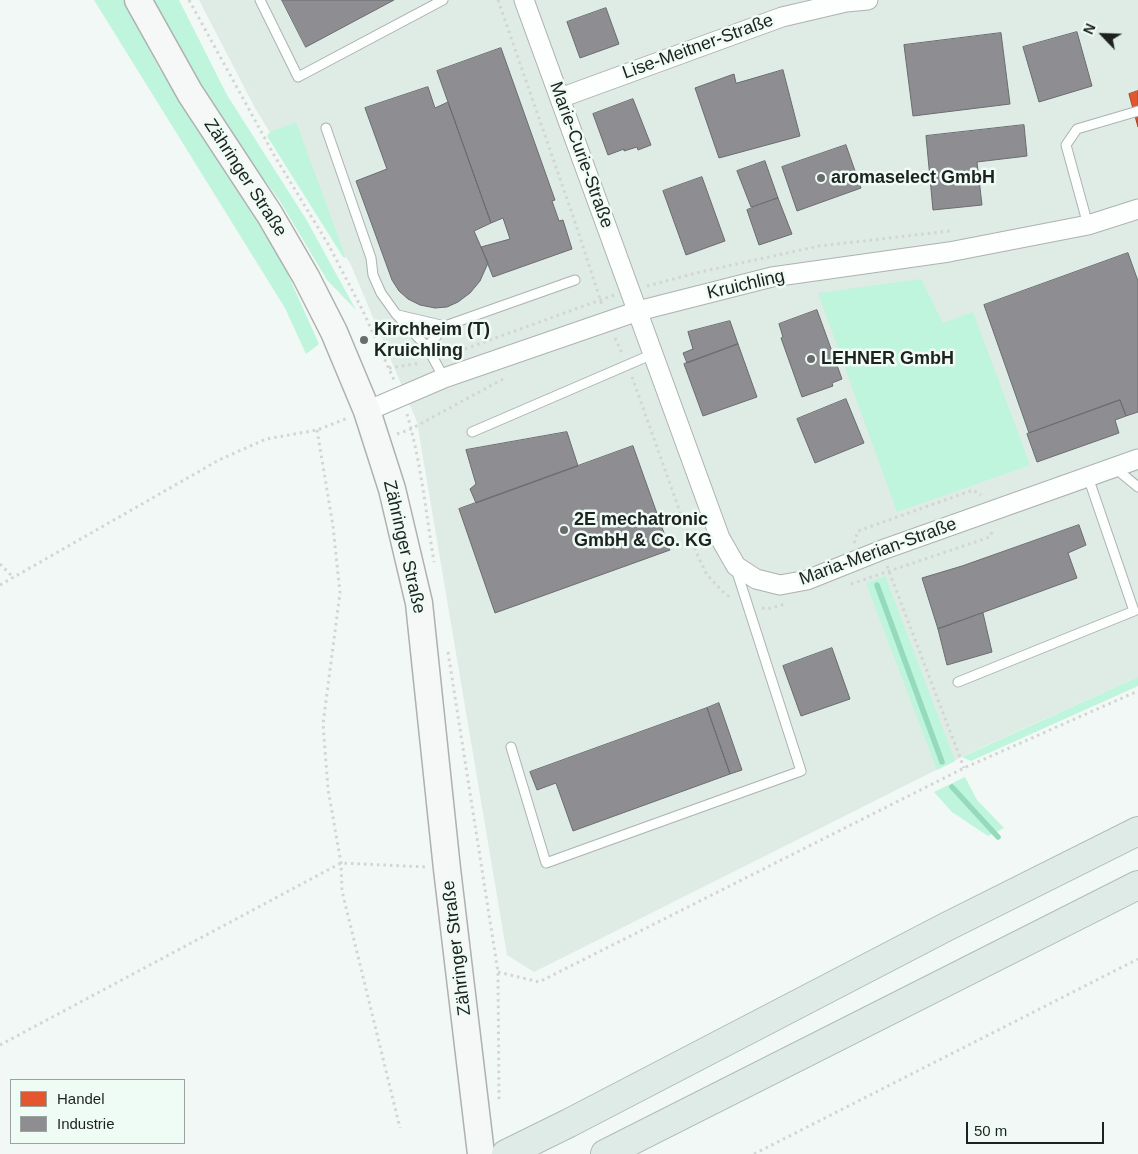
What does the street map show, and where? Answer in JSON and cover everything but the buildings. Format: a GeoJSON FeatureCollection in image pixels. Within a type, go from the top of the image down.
{"type":"FeatureCollection","features":[{"type":"Feature","properties":{"kind":"highway"},"geometry":{"type":"LineString","coordinates":[[506,1154],[946,927],[1138,831]]}},
{"type":"Feature","properties":{"kind":"highway"},"geometry":{"type":"LineString","coordinates":[[605,1154],[1138,885]]}},
{"type":"Feature","properties":{"kind":"street","name":"Zähringer Straße"},"geometry":{"type":"LineString","coordinates":[[138,0],[190,93],[270,215],[306,277],[334,332],[367,411],[392,489],[419,602],[447,869],[481,1154]]}},
{"type":"Feature","properties":{"kind":"street","name":"Marie-Curie-Straße"},"geometry":{"type":"LineString","coordinates":[[524,0],[638,311]]}},
{"type":"Feature","properties":{"kind":"street","name":"Lise-Meitner-Straße"},"geometry":{"type":"LineString","coordinates":[[560,98],[782,17],[846,2],[868,0]]}},
{"type":"Feature","properties":{"kind":"street","name":"Kruichling"},"geometry":{"type":"LineString","coordinates":[[367,411],[444,378],[638,311],[772,277],[949,252],[1088,225],[1138,209]]}},
{"type":"Feature","properties":{"kind":"street","name":"Maria-Merian-Straße"},"geometry":{"type":"LineString","coordinates":[[638,311],[720,538],[736,566],[756,579],[780,585],[807,580],[882,550],[1138,459]]}},
{"type":"Feature","properties":{"kind":"lane"},"geometry":{"type":"LineString","coordinates":[[260,0],[298,77],[443,0]]}},
{"type":"Feature","properties":{"kind":"lane"},"geometry":{"type":"LineString","coordinates":[[1088,225],[1066,145],[1077,129],[1138,111]]}},
{"type":"Feature","properties":{"kind":"lane"},"geometry":{"type":"LineString","coordinates":[[326,128],[371,258],[373,275],[381,293],[427,347],[444,378]]}},
{"type":"Feature","properties":{"kind":"lane"},"geometry":{"type":"LineString","coordinates":[[427,347],[445,326],[575,280]]}},
{"type":"Feature","properties":{"kind":"lane"},"geometry":{"type":"LineString","coordinates":[[398,315],[445,326]]}},
{"type":"Feature","properties":{"kind":"lane"},"geometry":{"type":"LineString","coordinates":[[472,432],[652,354]]}},
{"type":"Feature","properties":{"kind":"lane"},"geometry":{"type":"LineString","coordinates":[[1115,468],[1138,487]]}},
{"type":"Feature","properties":{"kind":"lane"},"geometry":{"type":"LineString","coordinates":[[958,682],[1134,611],[1088,478]]}},
{"type":"Feature","properties":{"kind":"lane"},"geometry":{"type":"LineString","coordinates":[[511,747],[546,863],[801,771],[736,566]]}},
{"type":"Feature","properties":{"kind":"path"},"geometry":{"type":"LineString","coordinates":[[498,0],[575,222],[607,322],[627,365],[686,529],[707,575],[725,594],[748,605],[767,609],[792,603]]}},
{"type":"Feature","properties":{"kind":"path"},"geometry":{"type":"LineString","coordinates":[[377,441],[411,429],[504,379]]}},
{"type":"Feature","properties":{"kind":"path"},"geometry":{"type":"LineString","coordinates":[[0,585],[219,460],[266,439],[317,430],[367,411]]}},
{"type":"Feature","properties":{"kind":"path"},"geometry":{"type":"LineString","coordinates":[[317,430],[333,526],[340,593],[323,724],[328,789],[341,863],[342,892],[400,1128]]}},
{"type":"Feature","properties":{"kind":"path"},"geometry":{"type":"LineString","coordinates":[[850,584],[990,537],[1001,508]]}},
{"type":"Feature","properties":{"kind":"path"},"geometry":{"type":"LineString","coordinates":[[882,550],[964,768]]}},
{"type":"Feature","properties":{"kind":"path"},"geometry":{"type":"LineString","coordinates":[[0,564],[14,578]]}},
{"type":"Feature","properties":{"kind":"path"},"geometry":{"type":"LineString","coordinates":[[498,972],[539,982],[964,768],[1138,691]]}},
{"type":"Feature","properties":{"kind":"path"},"geometry":{"type":"LineString","coordinates":[[0,1045],[341,863],[447,869]]}},
{"type":"Feature","properties":{"kind":"path"},"geometry":{"type":"LineString","coordinates":[[754,1154],[1138,959]]}},
{"type":"Feature","properties":{"kind":"shaded area"},"geometry":{"type":"Polygon","coordinates":[[[199,0],[1138,0],[1138,677],[972,752],[534,972],[507,955],[417,422],[351,265],[255,108],[199,0]]]}},
{"type":"Feature","properties":{"kind":"green space"},"geometry":{"type":"Polygon","coordinates":[[[94,0],[123,0],[159,68],[281,259],[319,344],[306,354],[285,308],[94,0]]]}},
{"type":"Feature","properties":{"kind":"green space"},"geometry":{"type":"Polygon","coordinates":[[[149,0],[179,0],[227,95],[306,219],[356,310],[327,280],[280,201],[200,94],[149,0]]]}},
{"type":"Feature","properties":{"kind":"green space"},"geometry":{"type":"Polygon","coordinates":[[[296,122],[346,258],[343,257],[267,136],[270,132],[296,122]]]}},
{"type":"Feature","properties":{"kind":"green space"},"geometry":{"type":"Polygon","coordinates":[[[921,279],[943,323],[973,312],[1030,465],[897,512],[818,293],[921,279]]]}},
{"type":"Feature","properties":{"kind":"green space"},"geometry":{"type":"Polygon","coordinates":[[[885,576],[955,761],[937,770],[866,583],[885,576]]]}},
{"type":"Feature","properties":{"kind":"green space"},"geometry":{"type":"Polygon","coordinates":[[[1138,677],[1138,686],[971,761],[962,757],[1138,677]]]}},
{"type":"Feature","properties":{"kind":"green space"},"geometry":{"type":"Polygon","coordinates":[[[965,777],[977,800],[1004,828],[988,836],[952,812],[934,792],[965,777]]]}},
{"type":"Feature","properties":{"kind":"waterway"},"geometry":{"type":"LineString","coordinates":[[877,585],[942,762]]}},
{"type":"Feature","properties":{"kind":"waterway"},"geometry":{"type":"LineString","coordinates":[[952,787],[998,837]]}},
{"type":"Feature","properties":{"kind":"place","name":"aromaselect GmbH"},"geometry":{"type":"Point","coordinates":[821,178]}},
{"type":"Feature","properties":{"kind":"place","name":"Kirchheim (T) Kruichling"},"geometry":{"type":"Point","coordinates":[364,340]}},
{"type":"Feature","properties":{"kind":"place","name":"LEHNER GmbH"},"geometry":{"type":"Point","coordinates":[811,359]}},
{"type":"Feature","properties":{"kind":"place","name":"2E mechatronic GmbH & Co. KG"},"geometry":{"type":"Point","coordinates":[564,530]}}]}
